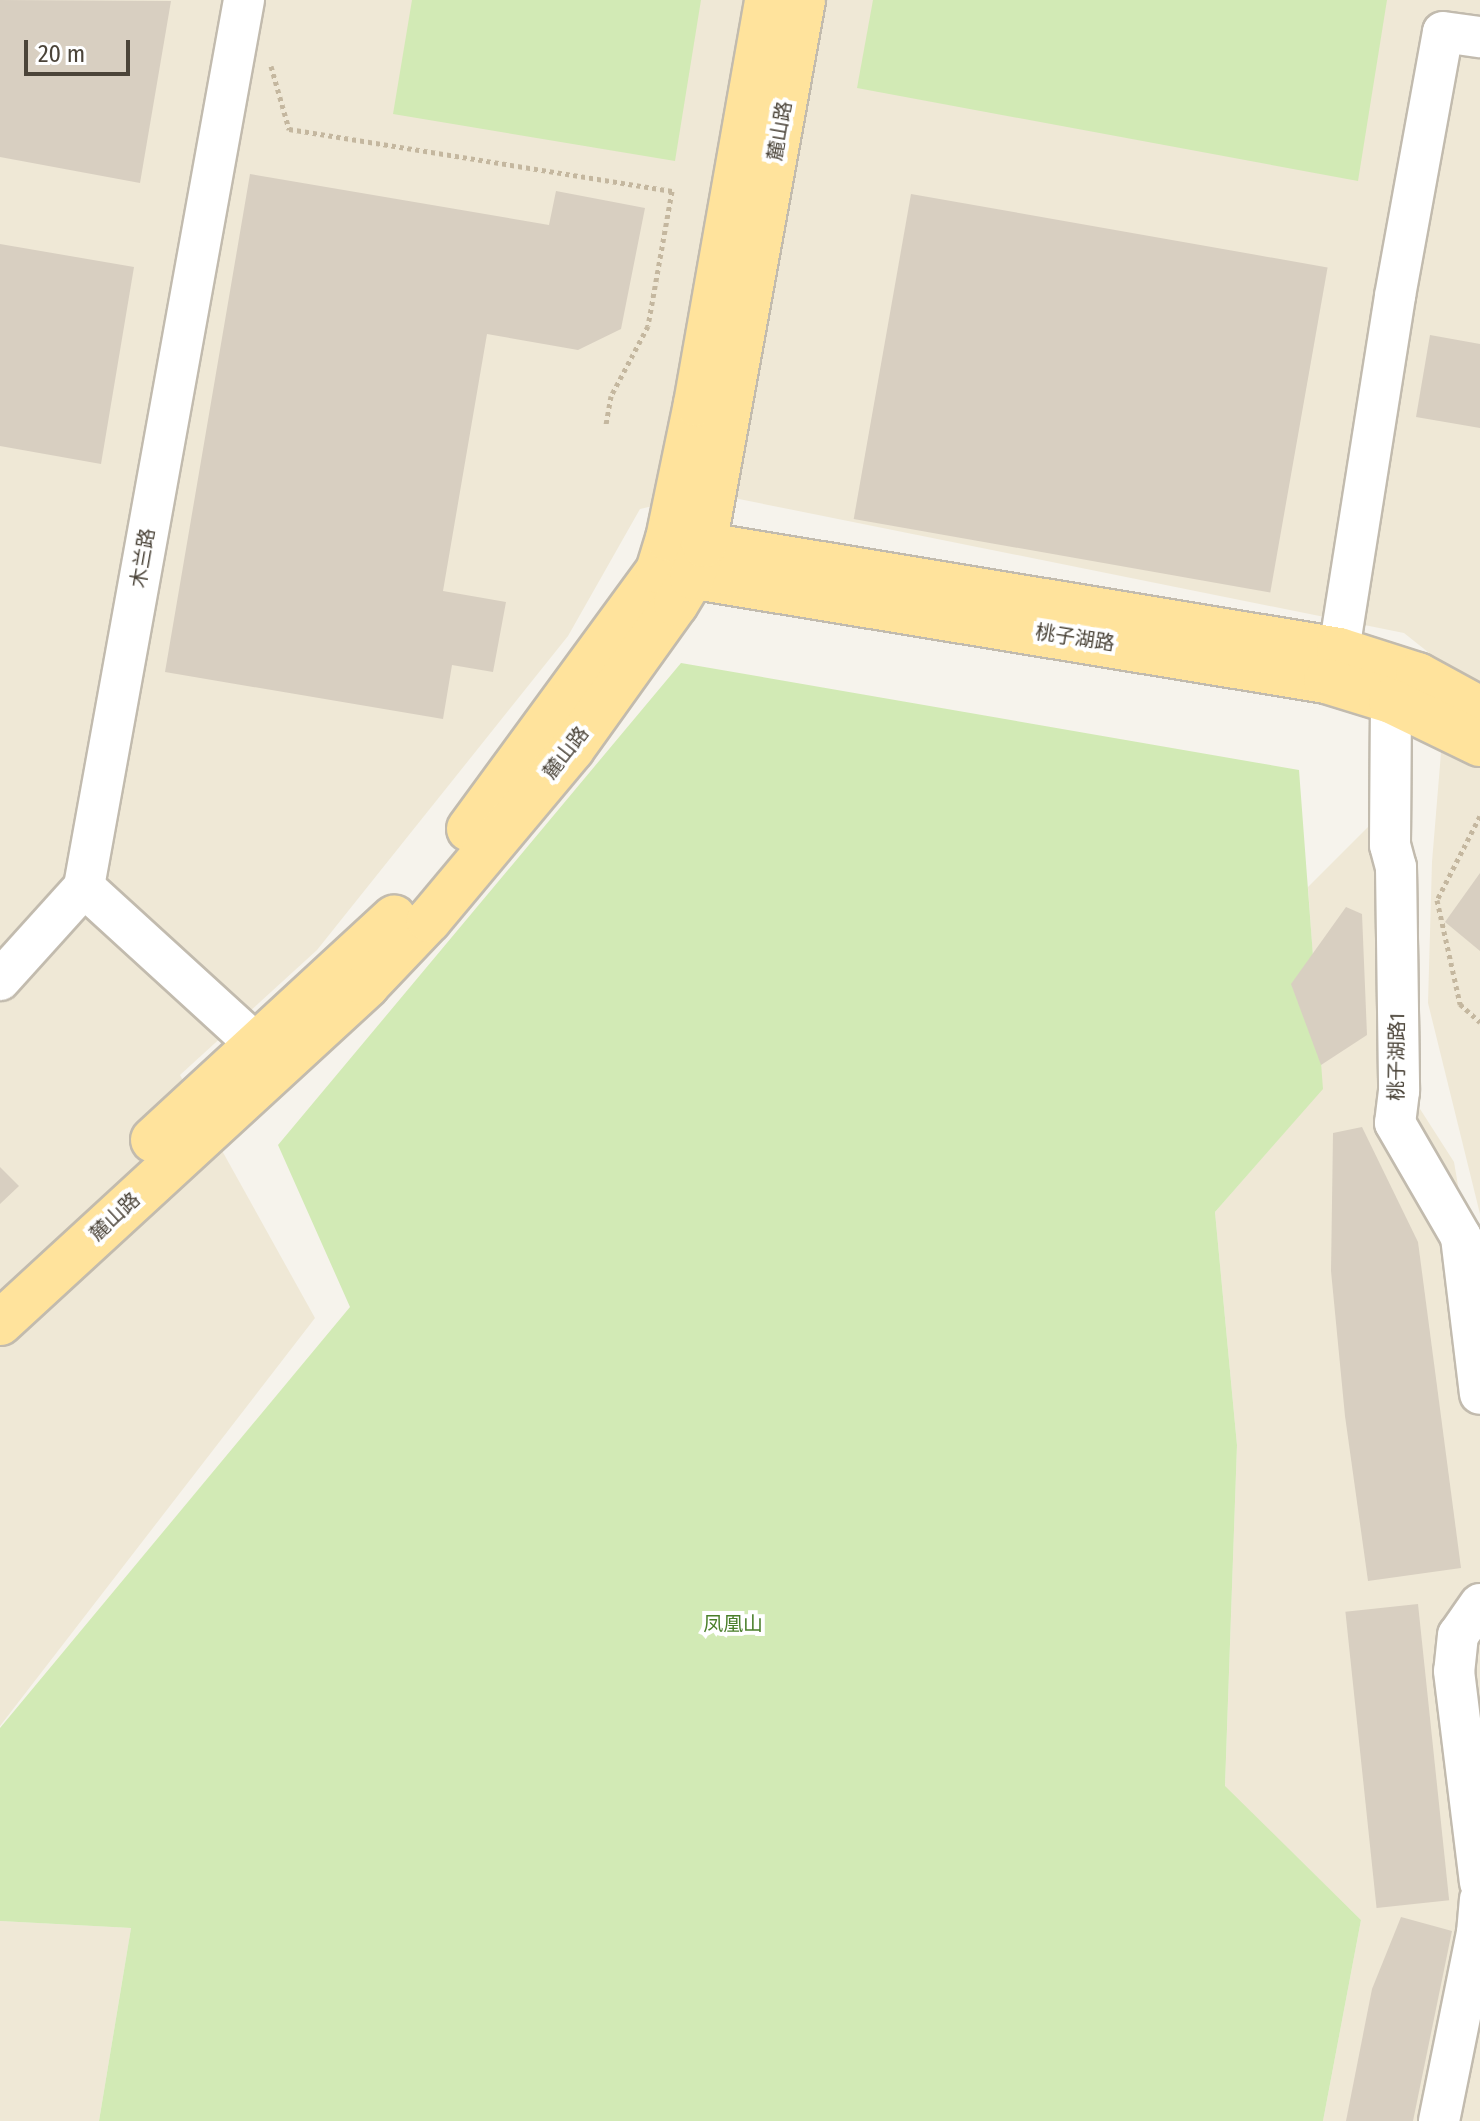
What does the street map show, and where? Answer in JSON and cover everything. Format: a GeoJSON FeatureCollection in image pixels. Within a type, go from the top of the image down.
{"type":"FeatureCollection","features":[{"type":"Feature","properties":{"kind":"main road","name":"麓山路"},"geometry":{"type":"LineString","coordinates":[[0,1283],[384,928],[417,893],[681,558],[767,0]]}},
{"type":"Feature","properties":{"kind":"main road","name":"麓山路"},"geometry":{"type":"LineString","coordinates":[[0,1323],[367,985],[429,920],[572,749],[636,659],[681,558],[725,441],[803,0]]}},
{"type":"Feature","properties":{"kind":"main road"},"geometry":{"type":"LineString","coordinates":[[725,441],[729,491],[741,518],[755,536],[808,578]]}},
{"type":"Feature","properties":{"kind":"main road","name":"桃子湖路"},"geometry":{"type":"LineString","coordinates":[[681,558],[1339,650],[1418,675],[1480,709]]}},
{"type":"Feature","properties":{"kind":"main road","name":"桃子湖路"},"geometry":{"type":"LineString","coordinates":[[808,578],[1292,674],[1391,701],[1480,744]]}},
{"type":"Feature","properties":{"kind":"main road"},"geometry":{"type":"LineString","coordinates":[[636,659],[667,629],[696,611],[808,578]]}},
{"type":"Feature","properties":{"kind":"street","name":"木兰路"},"geometry":{"type":"LineString","coordinates":[[84,887],[244,0]]}},
{"type":"Feature","properties":{"kind":"street"},"geometry":{"type":"LineString","coordinates":[[1339,650],[1395,296],[1443,32],[1480,37]]}},
{"type":"Feature","properties":{"kind":"street","name":"桃子湖路1"},"geometry":{"type":"LineString","coordinates":[[1391,701],[1390,845],[1396,867],[1399,1091],[1395,1123],[1461,1237],[1480,1394]]}},
{"type":"Feature","properties":{"kind":"street"},"geometry":{"type":"LineString","coordinates":[[0,980],[84,887],[256,1044]]}},
{"type":"Feature","properties":{"kind":"street"},"geometry":{"type":"LineString","coordinates":[[1480,1604],[1458,1635],[1454,1671],[1480,1882]]}},
{"type":"Feature","properties":{"kind":"street"},"geometry":{"type":"LineString","coordinates":[[1439,2121],[1477,1933],[1480,1899]]}},
{"type":"Feature","properties":{"kind":"path"},"geometry":{"type":"LineString","coordinates":[[269,57],[289,129],[672,191],[648,326],[611,396],[606,425]]}},
{"type":"Feature","properties":{"kind":"path"},"geometry":{"type":"LineString","coordinates":[[1480,816],[1437,900],[1460,1004],[1480,1022]]}},
{"type":"Feature","properties":{"kind":"shaded area"},"geometry":{"type":"Polygon","coordinates":[[[0,0],[1480,0],[1480,1214],[1428,1003],[1432,862],[1448,668],[1404,633],[709,493],[640,509],[568,636],[317,950],[180,1075],[315,1318],[0,1726],[0,0]]]}},
{"type":"Feature","properties":{"kind":"shaded area"},"geometry":{"type":"Polygon","coordinates":[[[1373,822],[1381,1048],[1454,1162],[1480,1314],[1480,2121],[1323,2121],[1361,1920],[1225,1787],[1237,1445],[1215,1212],[1322,1089],[1308,887],[1373,822]]]}},
{"type":"Feature","properties":{"kind":"shaded area"},"geometry":{"type":"Polygon","coordinates":[[[0,1921],[131,1928],[99,2121],[0,2121],[0,1921]]]}},
{"type":"Feature","properties":{"kind":"green space"},"geometry":{"type":"Polygon","coordinates":[[[412,0],[701,0],[675,161],[393,114],[412,0]]]}},
{"type":"Feature","properties":{"kind":"green space"},"geometry":{"type":"Polygon","coordinates":[[[873,0],[1387,0],[1358,181],[857,88],[873,0]]]}},
{"type":"Feature","properties":{"kind":"green space","name":"凤凰山"},"geometry":{"type":"Polygon","coordinates":[[[681,663],[1299,770],[1323,1089],[1215,1212],[1237,1445],[1225,1786],[1361,1920],[1323,2121],[99,2121],[131,1928],[0,1921],[0,1728],[350,1307],[278,1145],[681,663]]]}},
{"type":"Feature","properties":{"kind":"building"},"geometry":{"type":"Polygon","coordinates":[[[0,0],[171,1],[140,183],[0,157],[0,0]]]}},
{"type":"Feature","properties":{"kind":"building"},"geometry":{"type":"Polygon","coordinates":[[[250,174],[549,225],[556,191],[645,208],[621,329],[578,350],[487,334],[443,591],[506,602],[493,672],[452,665],[443,719],[165,672],[250,174]]]}},
{"type":"Feature","properties":{"kind":"building"},"geometry":{"type":"Polygon","coordinates":[[[911,194],[1328,267],[1270,592],[854,519],[911,194]]]}},
{"type":"Feature","properties":{"kind":"building"},"geometry":{"type":"Polygon","coordinates":[[[0,244],[134,267],[101,464],[0,446],[0,244]]]}},
{"type":"Feature","properties":{"kind":"building"},"geometry":{"type":"Polygon","coordinates":[[[1430,335],[1480,344],[1480,428],[1416,417],[1430,335]]]}},
{"type":"Feature","properties":{"kind":"building"},"geometry":{"type":"Polygon","coordinates":[[[1480,873],[1480,951],[1445,922],[1480,873]]]}},
{"type":"Feature","properties":{"kind":"building"},"geometry":{"type":"Polygon","coordinates":[[[1346,907],[1362,914],[1367,1035],[1321,1065],[1291,984],[1346,907]]]}},
{"type":"Feature","properties":{"kind":"building"},"geometry":{"type":"Polygon","coordinates":[[[1362,1127],[1418,1242],[1461,1568],[1368,1581],[1345,1416],[1331,1271],[1333,1133],[1362,1127]]]}},
{"type":"Feature","properties":{"kind":"building"},"geometry":{"type":"Polygon","coordinates":[[[0,1167],[19,1186],[0,1204],[0,1167]]]}},
{"type":"Feature","properties":{"kind":"building"},"geometry":{"type":"Polygon","coordinates":[[[1418,1604],[1449,1900],[1377,1908],[1345,1612],[1418,1604]]]}},
{"type":"Feature","properties":{"kind":"building"},"geometry":{"type":"Polygon","coordinates":[[[1401,1917],[1452,1931],[1413,2121],[1346,2121],[1372,1989],[1401,1917]]]}}]}
